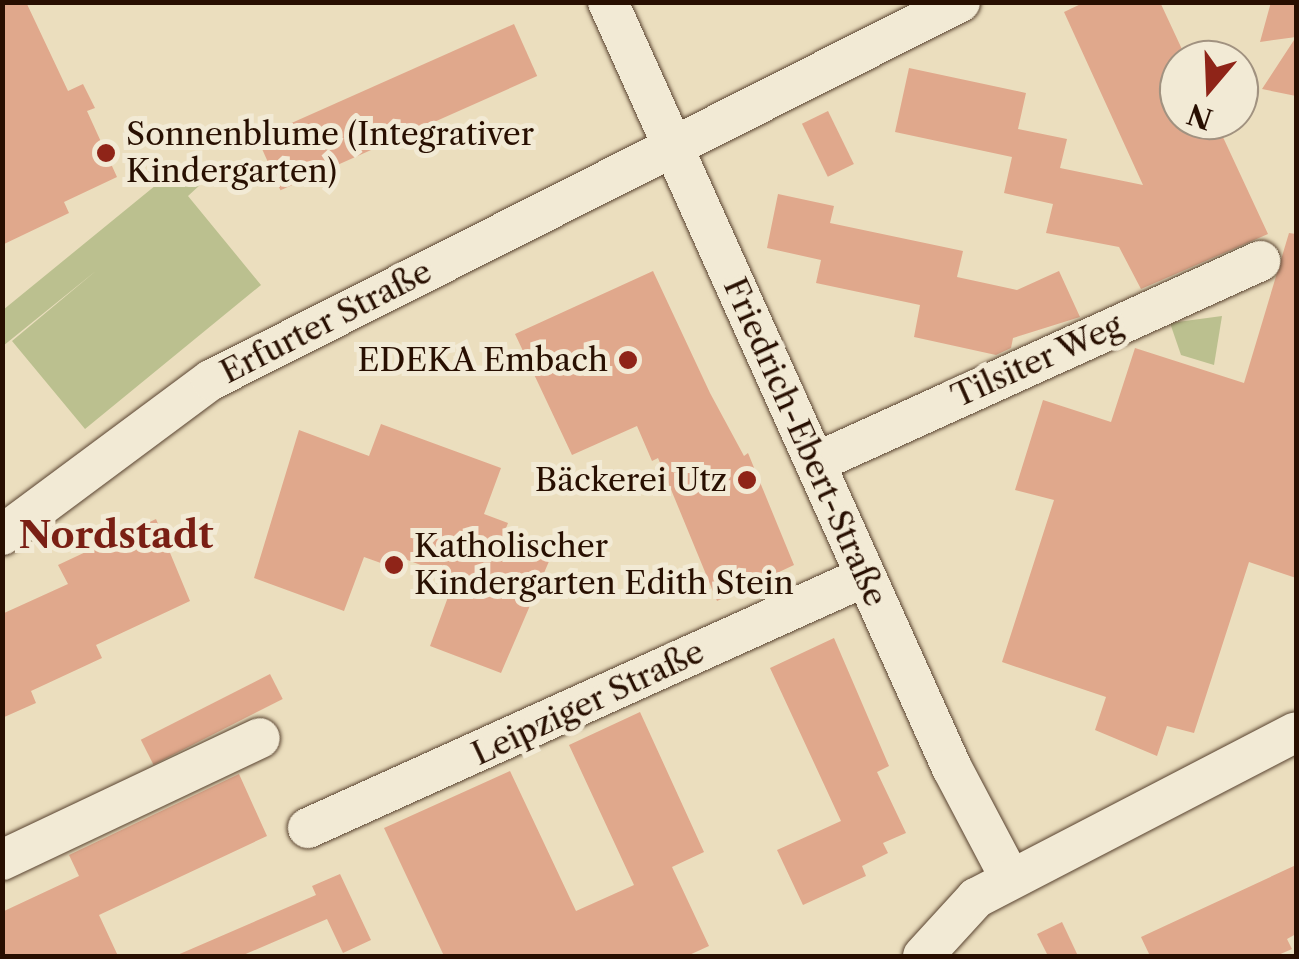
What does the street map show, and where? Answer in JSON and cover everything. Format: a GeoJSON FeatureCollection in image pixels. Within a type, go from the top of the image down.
{"type":"FeatureCollection","features":[{"type":"Feature","properties":{"kind":"street","name":"Friedrich-Ebert-Straße"},"geometry":{"type":"LineString","coordinates":[[608,2],[952,768],[1010,878]]}},
{"type":"Feature","properties":{"kind":"street","name":"Erfurter Straße"},"geometry":{"type":"LineString","coordinates":[[2,534],[211,380],[960,2]]}},
{"type":"Feature","properties":{"kind":"street","name":"Tilsiter Weg"},"geometry":{"type":"LineString","coordinates":[[815,463],[1260,261]]}},
{"type":"Feature","properties":{"kind":"street","name":"Leipziger Straße"},"geometry":{"type":"LineString","coordinates":[[308,828],[866,576]]}},
{"type":"Feature","properties":{"kind":"street"},"geometry":{"type":"LineString","coordinates":[[923,956],[976,898],[1296,732]]}},
{"type":"Feature","properties":{"kind":"street"},"geometry":{"type":"LineString","coordinates":[[2,860],[260,738]]}},
{"type":"Feature","properties":{"kind":"green space"},"geometry":{"type":"Polygon","coordinates":[[[183,163],[201,184],[188,196],[261,285],[85,429],[12,341],[97,270],[3,346],[3,310],[183,163]]]}},
{"type":"Feature","properties":{"kind":"green space"},"geometry":{"type":"Polygon","coordinates":[[[1222,316],[1214,365],[1181,355],[1170,323],[1222,316]]]}},
{"type":"Feature","properties":{"kind":"building"},"geometry":{"type":"Polygon","coordinates":[[[2,2],[26,2],[68,91],[83,84],[95,108],[87,111],[117,177],[64,202],[69,213],[2,245],[2,2]]]}},
{"type":"Feature","properties":{"kind":"building"},"geometry":{"type":"Polygon","coordinates":[[[1085,2],[1160,2],[1178,40],[1159,40],[1159,140],[1224,140],[1268,234],[1141,289],[1119,247],[1046,233],[1053,204],[1004,193],[1012,157],[895,132],[909,68],[1026,93],[1018,129],[1067,139],[1060,168],[1143,185],[1064,12],[1085,2]]]}},
{"type":"Feature","properties":{"kind":"building"},"geometry":{"type":"Polygon","coordinates":[[[1271,2],[1296,2],[1296,37],[1260,42],[1271,2]]]}},
{"type":"Feature","properties":{"kind":"building"},"geometry":{"type":"Polygon","coordinates":[[[514,24],[537,76],[280,190],[257,138],[514,24]]]}},
{"type":"Feature","properties":{"kind":"building"},"geometry":{"type":"Polygon","coordinates":[[[1296,37],[1296,96],[1262,89],[1296,37]]]}},
{"type":"Feature","properties":{"kind":"building"},"geometry":{"type":"Polygon","coordinates":[[[828,111],[854,164],[828,177],[802,124],[828,111]]]}},
{"type":"Feature","properties":{"kind":"building"},"geometry":{"type":"Polygon","coordinates":[[[778,194],[834,206],[830,223],[963,251],[957,277],[1017,290],[1059,271],[1080,317],[1013,338],[1011,348],[996,355],[914,337],[920,305],[816,283],[821,260],[767,248],[778,194]]]}},
{"type":"Feature","properties":{"kind":"building"},"geometry":{"type":"Polygon","coordinates":[[[1289,233],[1296,234],[1296,578],[1249,562],[1194,733],[1167,726],[1157,756],[1095,730],[1106,697],[1002,662],[1054,500],[1015,490],[1043,400],[1111,422],[1135,348],[1244,383],[1289,233]]]}},
{"type":"Feature","properties":{"kind":"building"},"geometry":{"type":"Polygon","coordinates":[[[653,271],[710,393],[744,456],[748,453],[794,565],[717,601],[658,458],[652,461],[637,426],[572,455],[515,334],[653,271]]]}},
{"type":"Feature","properties":{"kind":"building"},"geometry":{"type":"Polygon","coordinates":[[[381,424],[501,468],[484,514],[508,523],[501,541],[550,559],[501,673],[430,646],[455,578],[397,556],[392,567],[364,557],[344,611],[254,578],[299,430],[369,456],[381,424]]]}},
{"type":"Feature","properties":{"kind":"building"},"geometry":{"type":"Polygon","coordinates":[[[156,519],[190,601],[96,645],[102,658],[31,691],[36,703],[2,718],[2,614],[68,584],[58,565],[156,519]]]}},
{"type":"Feature","properties":{"kind":"building"},"geometry":{"type":"Polygon","coordinates":[[[834,638],[889,766],[877,772],[906,833],[883,843],[888,853],[862,866],[866,876],[803,905],[777,850],[841,821],[770,668],[834,638]]]}},
{"type":"Feature","properties":{"kind":"building"},"geometry":{"type":"Polygon","coordinates":[[[270,674],[283,699],[154,765],[141,740],[270,674]]]}},
{"type":"Feature","properties":{"kind":"building"},"geometry":{"type":"Polygon","coordinates":[[[640,712],[704,852],[672,867],[709,946],[687,956],[444,956],[384,828],[510,771],[576,911],[634,885],[569,745],[640,712]]]}},
{"type":"Feature","properties":{"kind":"building"},"geometry":{"type":"Polygon","coordinates":[[[239,774],[267,836],[99,915],[118,956],[2,956],[2,912],[79,876],[69,855],[239,774]]]}},
{"type":"Feature","properties":{"kind":"building"},"geometry":{"type":"Polygon","coordinates":[[[1296,865],[1296,934],[1287,939],[1292,949],[1276,956],[1150,956],[1141,937],[1296,865]]]}},
{"type":"Feature","properties":{"kind":"building"},"geometry":{"type":"Polygon","coordinates":[[[340,874],[371,940],[343,953],[327,919],[241,956],[175,956],[316,895],[312,886],[340,874]]]}},
{"type":"Feature","properties":{"kind":"building"},"geometry":{"type":"Polygon","coordinates":[[[1062,922],[1078,956],[1048,956],[1037,934],[1062,922]]]}},
{"type":"Feature","properties":{"kind":"place","name":"Sonnenblume (Integrativer Kindergarten)"},"geometry":{"type":"Point","coordinates":[106,153]}},
{"type":"Feature","properties":{"kind":"place","name":"EDEKA Embach"},"geometry":{"type":"Point","coordinates":[628,360]}},
{"type":"Feature","properties":{"kind":"place","name":"Bäckerei Utz"},"geometry":{"type":"Point","coordinates":[747,480]}},
{"type":"Feature","properties":{"kind":"place","name":"Katholischer Kindergarten Edith Stein"},"geometry":{"type":"Point","coordinates":[394,565]}},
{"type":"Feature","properties":{"kind":"district","name":"Nordstadt"},"geometry":{"type":"Point","coordinates":[116,535]}}]}
